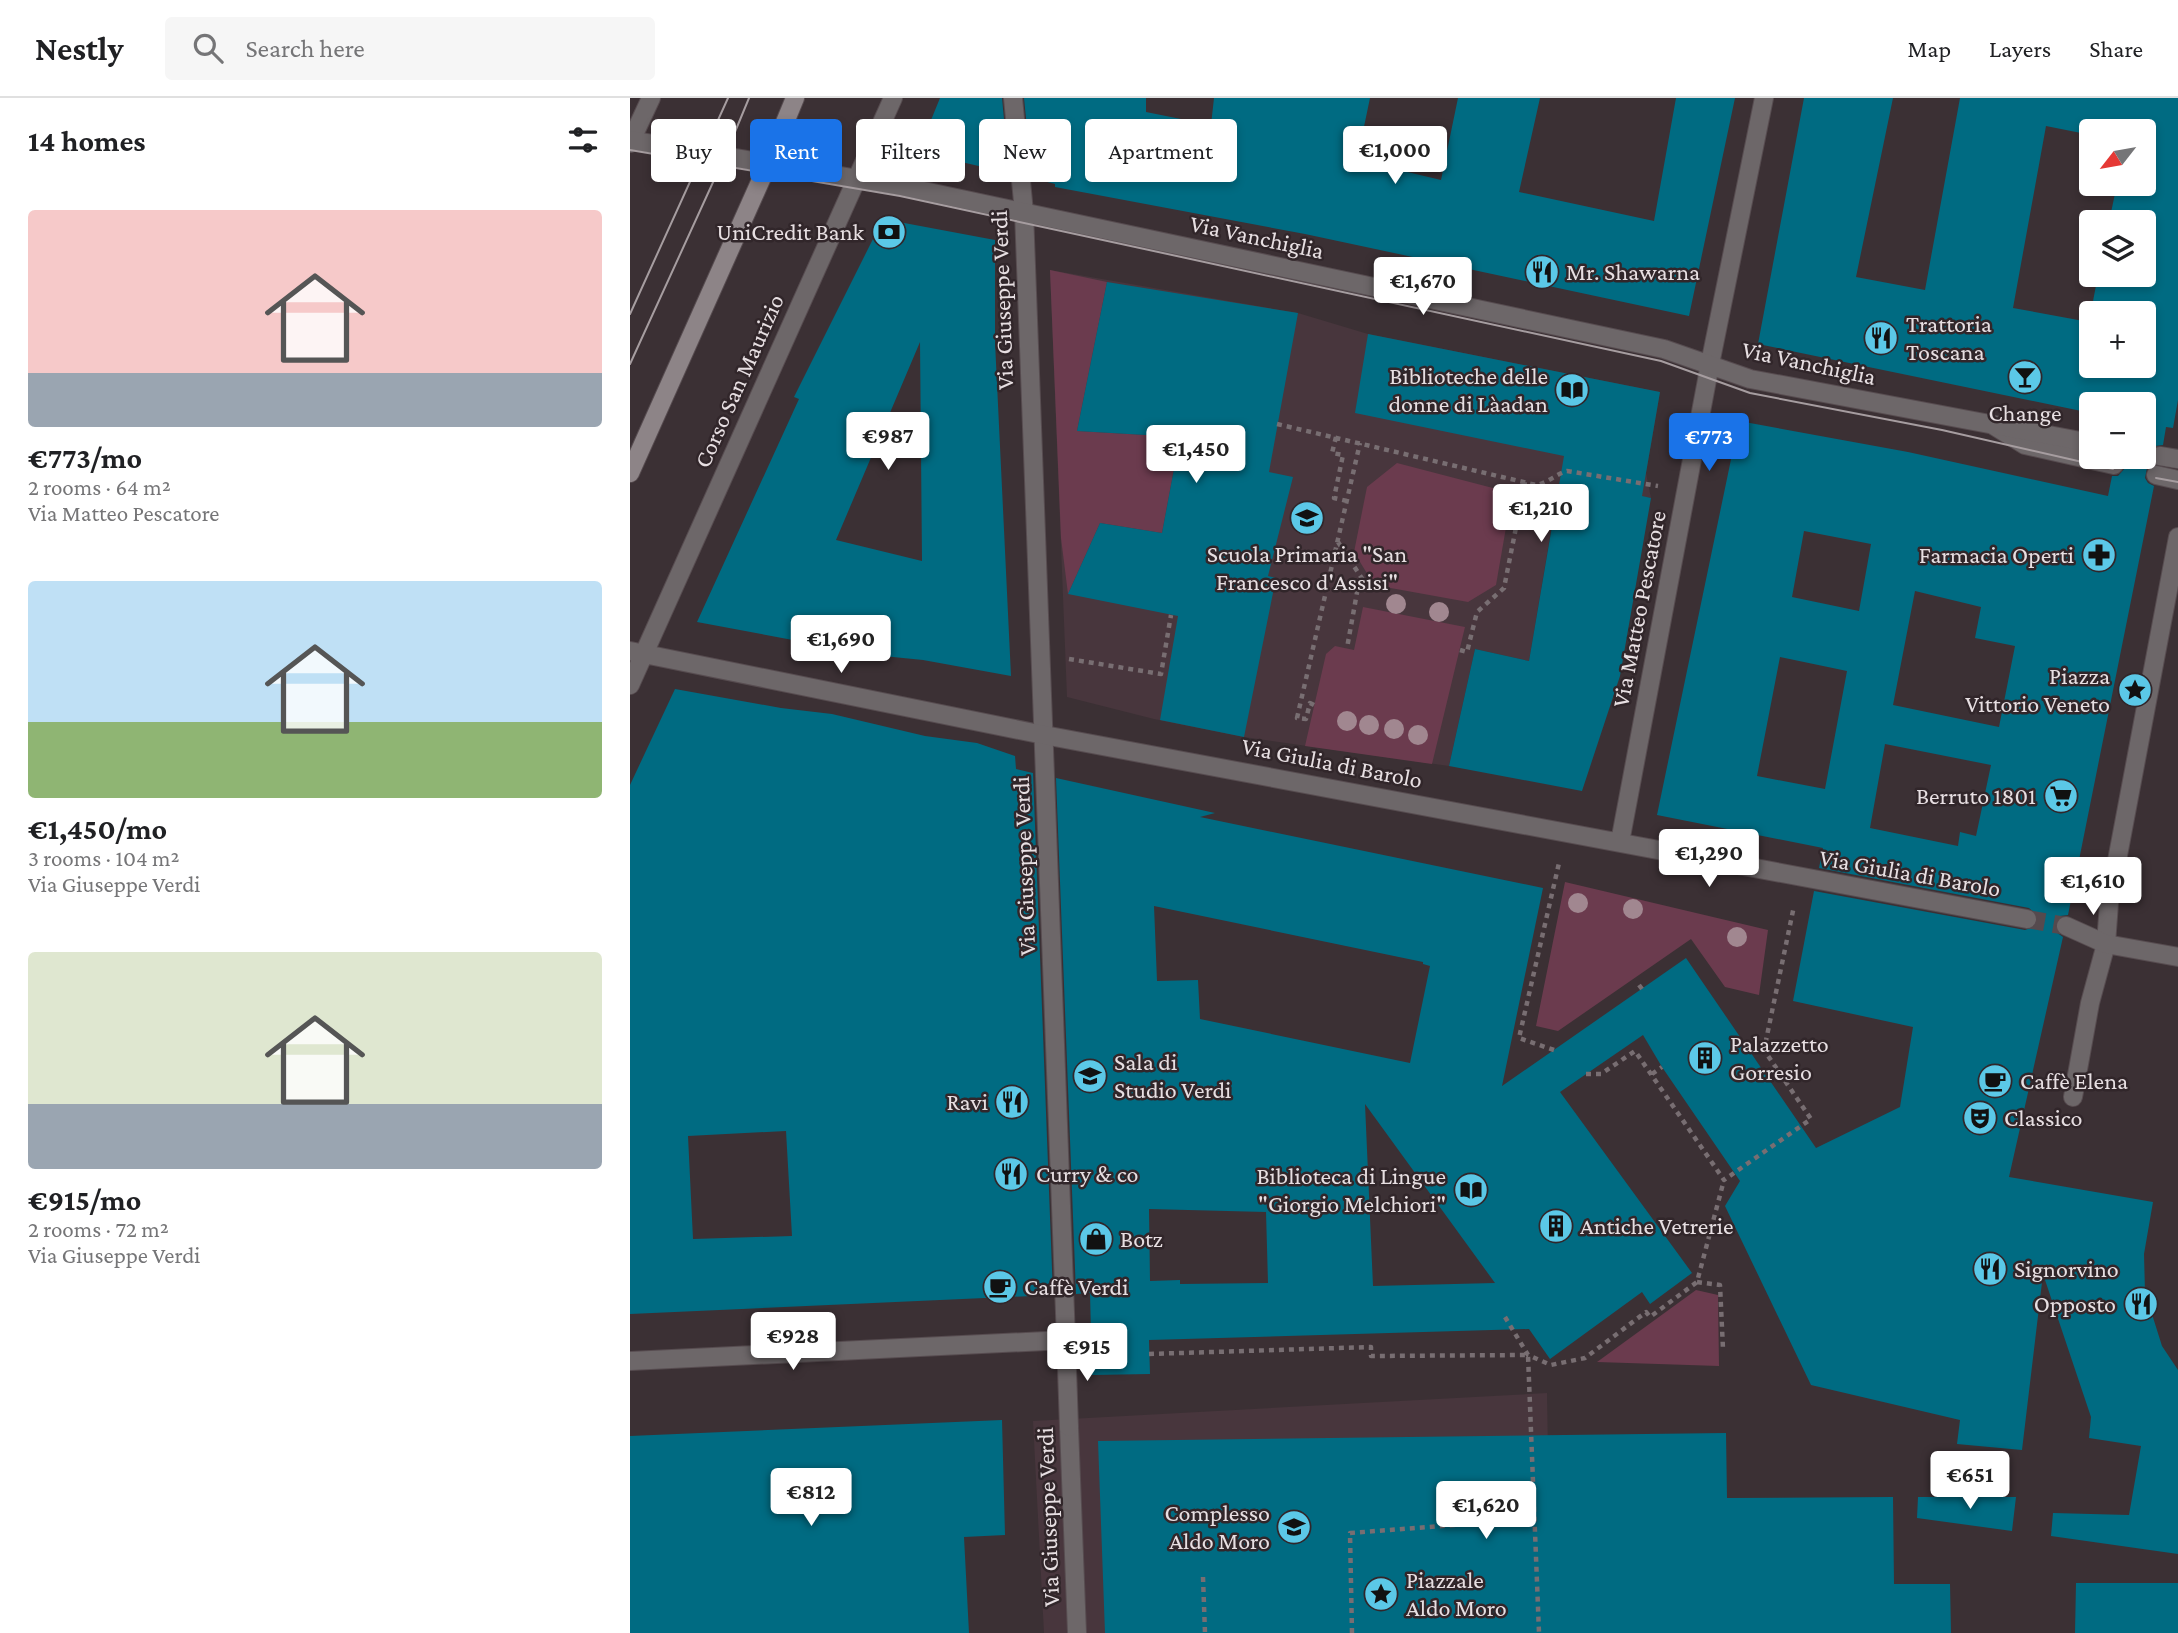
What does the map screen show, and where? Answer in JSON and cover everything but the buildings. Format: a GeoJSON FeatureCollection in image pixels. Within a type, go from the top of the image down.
{"type":"FeatureCollection","features":[{"type":"Feature","properties":{"kind":"main road"},"geometry":{"type":"LineString","coordinates":[[787,119],[795,98]]}},
{"type":"Feature","properties":{"kind":"main road"},"geometry":{"type":"LineString","coordinates":[[630,472],[760,182]]}},
{"type":"Feature","properties":{"kind":"street"},"geometry":{"type":"LineString","coordinates":[[630,141],[651,98]]}},
{"type":"Feature","properties":{"kind":"street","name":"Corso San Maurizio"},"geometry":{"type":"LineString","coordinates":[[884,119],[893,98]]}},
{"type":"Feature","properties":{"kind":"street","name":"Via Giuseppe Verdi"},"geometry":{"type":"LineString","coordinates":[[1013,98],[1024,212],[1077,1633]]}},
{"type":"Feature","properties":{"kind":"street","name":"Via Matteo Pescatore"},"geometry":{"type":"LineString","coordinates":[[1620,842],[1710,364],[1765,98]]}},
{"type":"Feature","properties":{"kind":"street","name":"Via Vanchiglia"},"geometry":{"type":"LineString","coordinates":[[630,141],[750,162]]}},
{"type":"Feature","properties":{"kind":"street","name":"Corso San Maurizio"},"geometry":{"type":"LineString","coordinates":[[630,685],[637,652],[856,182]]}},
{"type":"Feature","properties":{"kind":"street","name":"Via Vanchiglia"},"geometry":{"type":"LineString","coordinates":[[878,182],[1664,349],[1750,379],[2079,441]]}},
{"type":"Feature","properties":{"kind":"street","name":"Via Vanchiglia"},"geometry":{"type":"LineString","coordinates":[[1993,425],[2025,445],[2079,457]]}},
{"type":"Feature","properties":{"kind":"street"},"geometry":{"type":"LineString","coordinates":[[2156,475],[2178,480]]}},
{"type":"Feature","properties":{"kind":"street"},"geometry":{"type":"LineString","coordinates":[[2073,1097],[2090,1003],[2106,944],[2109,903],[2178,537]]}},
{"type":"Feature","properties":{"kind":"street","name":"Via Giulia di Barolo"},"geometry":{"type":"LineString","coordinates":[[637,652],[1044,735],[2027,919]]}},
{"type":"Feature","properties":{"kind":"street"},"geometry":{"type":"LineString","coordinates":[[2066,926],[2106,944],[2178,957]]}},
{"type":"Feature","properties":{"kind":"street"},"geometry":{"type":"LineString","coordinates":[[630,1361],[1066,1340]]}},
{"type":"Feature","properties":{"kind":"path"},"geometry":{"type":"LineString","coordinates":[[1277,424],[1536,485],[1567,471],[1586,472],[1686,492]]}},
{"type":"Feature","properties":{"kind":"path"},"geometry":{"type":"LineString","coordinates":[[1336,438],[1332,453],[1343,455],[1334,498],[1347,501]]}},
{"type":"Feature","properties":{"kind":"path"},"geometry":{"type":"LineString","coordinates":[[1314,705],[1310,703],[1306,719],[1297,718],[1360,443]]}},
{"type":"Feature","properties":{"kind":"path"},"geometry":{"type":"LineString","coordinates":[[1460,650],[1467,652],[1477,612],[1504,588],[1525,482]]}},
{"type":"Feature","properties":{"kind":"path"},"geometry":{"type":"LineString","coordinates":[[1338,541],[1365,583],[1358,587],[1347,648]]}},
{"type":"Feature","properties":{"kind":"path"},"geometry":{"type":"LineString","coordinates":[[1349,558],[1354,552]]}},
{"type":"Feature","properties":{"kind":"path"},"geometry":{"type":"LineString","coordinates":[[1041,654],[1161,674],[1171,615]]}},
{"type":"Feature","properties":{"kind":"path"},"geometry":{"type":"LineString","coordinates":[[1554,1050],[1519,1038],[1566,831]]}},
{"type":"Feature","properties":{"kind":"path"},"geometry":{"type":"LineString","coordinates":[[1149,1354],[1371,1347],[1371,1356],[1528,1355],[1551,1365],[1585,1358],[1646,1312],[1650,1317],[1697,1282],[1724,1180],[1811,1119],[1764,1050],[1800,878]]}},
{"type":"Feature","properties":{"kind":"path"},"geometry":{"type":"LineString","coordinates":[[1586,1074],[1601,1074],[1635,1051],[1724,1180]]}},
{"type":"Feature","properties":{"kind":"path"},"geometry":{"type":"LineString","coordinates":[[1652,1074],[1662,1067]]}},
{"type":"Feature","properties":{"kind":"path"},"geometry":{"type":"LineString","coordinates":[[1697,1282],[1720,1285],[1723,1349]]}},
{"type":"Feature","properties":{"kind":"path"},"geometry":{"type":"LineString","coordinates":[[1505,1317],[1528,1355],[1539,1633]]}},
{"type":"Feature","properties":{"kind":"path"},"geometry":{"type":"LineString","coordinates":[[1352,1633],[1350,1533],[1535,1519]]}},
{"type":"Feature","properties":{"kind":"path"},"geometry":{"type":"LineString","coordinates":[[1203,1577],[1205,1633]]}},
{"type":"Feature","properties":{"kind":"shaded area","name":"Scuola Primaria \"San Francesco d'Assisi\""},"geometry":{"type":"Polygon","coordinates":[[[1050,270],[1298,313],[1368,334],[1660,392],[1646,473],[1651,498],[1559,483],[1529,661],[1475,649],[1449,766],[1244,737],[1154,719],[1067,697],[1050,270]]]}},
{"type":"Feature","properties":{"kind":"shaded area"},"geometry":{"type":"Polygon","coordinates":[[[1050,270],[1107,282],[1077,431],[1180,437],[1162,533],[1100,523],[1068,594],[1061,538],[1050,270]]]}},
{"type":"Feature","properties":{"kind":"shaded area"},"geometry":{"type":"Polygon","coordinates":[[[1397,463],[1512,493],[1496,585],[1468,602],[1374,585],[1354,552],[1367,487],[1397,463]]]}},
{"type":"Feature","properties":{"kind":"shaded area"},"geometry":{"type":"Polygon","coordinates":[[[1363,607],[1465,627],[1432,764],[1305,746],[1326,654],[1335,646],[1354,650],[1363,607]]]}},
{"type":"Feature","properties":{"kind":"shaded area"},"geometry":{"type":"Polygon","coordinates":[[[1565,882],[1768,930],[1759,995],[1725,987],[1691,939],[1558,1031],[1536,1026],[1565,882]]]}},
{"type":"Feature","properties":{"kind":"shaded area"},"geometry":{"type":"Polygon","coordinates":[[[1696,1290],[1718,1295],[1719,1366],[1597,1362],[1696,1290]]]}},
{"type":"Feature","properties":{"kind":"shaded area","name":"Complesso Aldo Moro"},"geometry":{"type":"Polygon","coordinates":[[[1547,1393],[1551,1633],[1044,1633],[1033,1421],[1547,1393]]]}},
{"type":"Feature","properties":{"kind":"tunnel"},"geometry":{"type":"LineString","coordinates":[[2156,455],[2160,456]]}},
{"type":"Feature","properties":{"kind":"tunnel"},"geometry":{"type":"LineString","coordinates":[[2027,919],[2066,926]]}},
{"type":"Feature","properties":{"kind":"tram line"},"geometry":{"type":"LineString","coordinates":[[630,314],[728,98]]}},
{"type":"Feature","properties":{"kind":"tram line"},"geometry":{"type":"LineString","coordinates":[[630,364],[749,98]]}},
{"type":"Feature","properties":{"kind":"tram line"},"geometry":{"type":"LineString","coordinates":[[630,150],[900,196],[1661,361],[1750,393],[1942,430],[2079,461]]}},
{"type":"Feature","properties":{"kind":"tram line"},"geometry":{"type":"LineString","coordinates":[[2156,478],[2178,482]]}},
{"type":"Feature","properties":{"kind":"place","name":"UniCredit Bank"},"geometry":{"type":"Point","coordinates":[889,232]}},
{"type":"Feature","properties":{"kind":"place","name":"Mr. Shawarna"},"geometry":{"type":"Point","coordinates":[1542,272]}},
{"type":"Feature","properties":{"kind":"place","name":"Trattoria Toscana"},"geometry":{"type":"Point","coordinates":[1881,338]}},
{"type":"Feature","properties":{"kind":"place","name":"Change"},"geometry":{"type":"Point","coordinates":[2025,377]}},
{"type":"Feature","properties":{"kind":"place","name":"Biblioteche delle donne di Làadan"},"geometry":{"type":"Point","coordinates":[1572,390]}},
{"type":"Feature","properties":{"kind":"place","name":"Scuola Primaria \"San Francesco d'Assisi\""},"geometry":{"type":"Point","coordinates":[1307,518]}},
{"type":"Feature","properties":{"kind":"place","name":"Farmacia Operti"},"geometry":{"type":"Point","coordinates":[2099,555]}},
{"type":"Feature","properties":{"kind":"place","name":"Piazza Vittorio Veneto"},"geometry":{"type":"Point","coordinates":[2135,690]}},
{"type":"Feature","properties":{"kind":"place","name":"Berruto 1801"},"geometry":{"type":"Point","coordinates":[2061,796]}},
{"type":"Feature","properties":{"kind":"place","name":"Palazzetto Gorresio"},"geometry":{"type":"Point","coordinates":[1705,1058]}},
{"type":"Feature","properties":{"kind":"place","name":"Sala di Studio Verdi"},"geometry":{"type":"Point","coordinates":[1090,1076]}},
{"type":"Feature","properties":{"kind":"place","name":"Caffè Elena"},"geometry":{"type":"Point","coordinates":[1995,1081]}},
{"type":"Feature","properties":{"kind":"place","name":"Ravi"},"geometry":{"type":"Point","coordinates":[1012,1102]}},
{"type":"Feature","properties":{"kind":"place","name":"Classico"},"geometry":{"type":"Point","coordinates":[1980,1118]}},
{"type":"Feature","properties":{"kind":"place","name":"Curry & co"},"geometry":{"type":"Point","coordinates":[1011,1174]}},
{"type":"Feature","properties":{"kind":"place","name":"Biblioteca di Lingue \"Giorgio Melchiori\""},"geometry":{"type":"Point","coordinates":[1471,1190]}},
{"type":"Feature","properties":{"kind":"place","name":"Antiche Vetrerie"},"geometry":{"type":"Point","coordinates":[1556,1226]}},
{"type":"Feature","properties":{"kind":"place","name":"Botz"},"geometry":{"type":"Point","coordinates":[1096,1239]}},
{"type":"Feature","properties":{"kind":"place","name":"Signorvino"},"geometry":{"type":"Point","coordinates":[1990,1269]}},
{"type":"Feature","properties":{"kind":"place","name":"Caffè Verdi"},"geometry":{"type":"Point","coordinates":[1000,1287]}},
{"type":"Feature","properties":{"kind":"place","name":"Opposto"},"geometry":{"type":"Point","coordinates":[2141,1304]}},
{"type":"Feature","properties":{"kind":"place","name":"Complesso Aldo Moro"},"geometry":{"type":"Point","coordinates":[1294,1527]}},
{"type":"Feature","properties":{"kind":"place","name":"Piazzale Aldo Moro"},"geometry":{"type":"Point","coordinates":[1381,1594]}}]}
